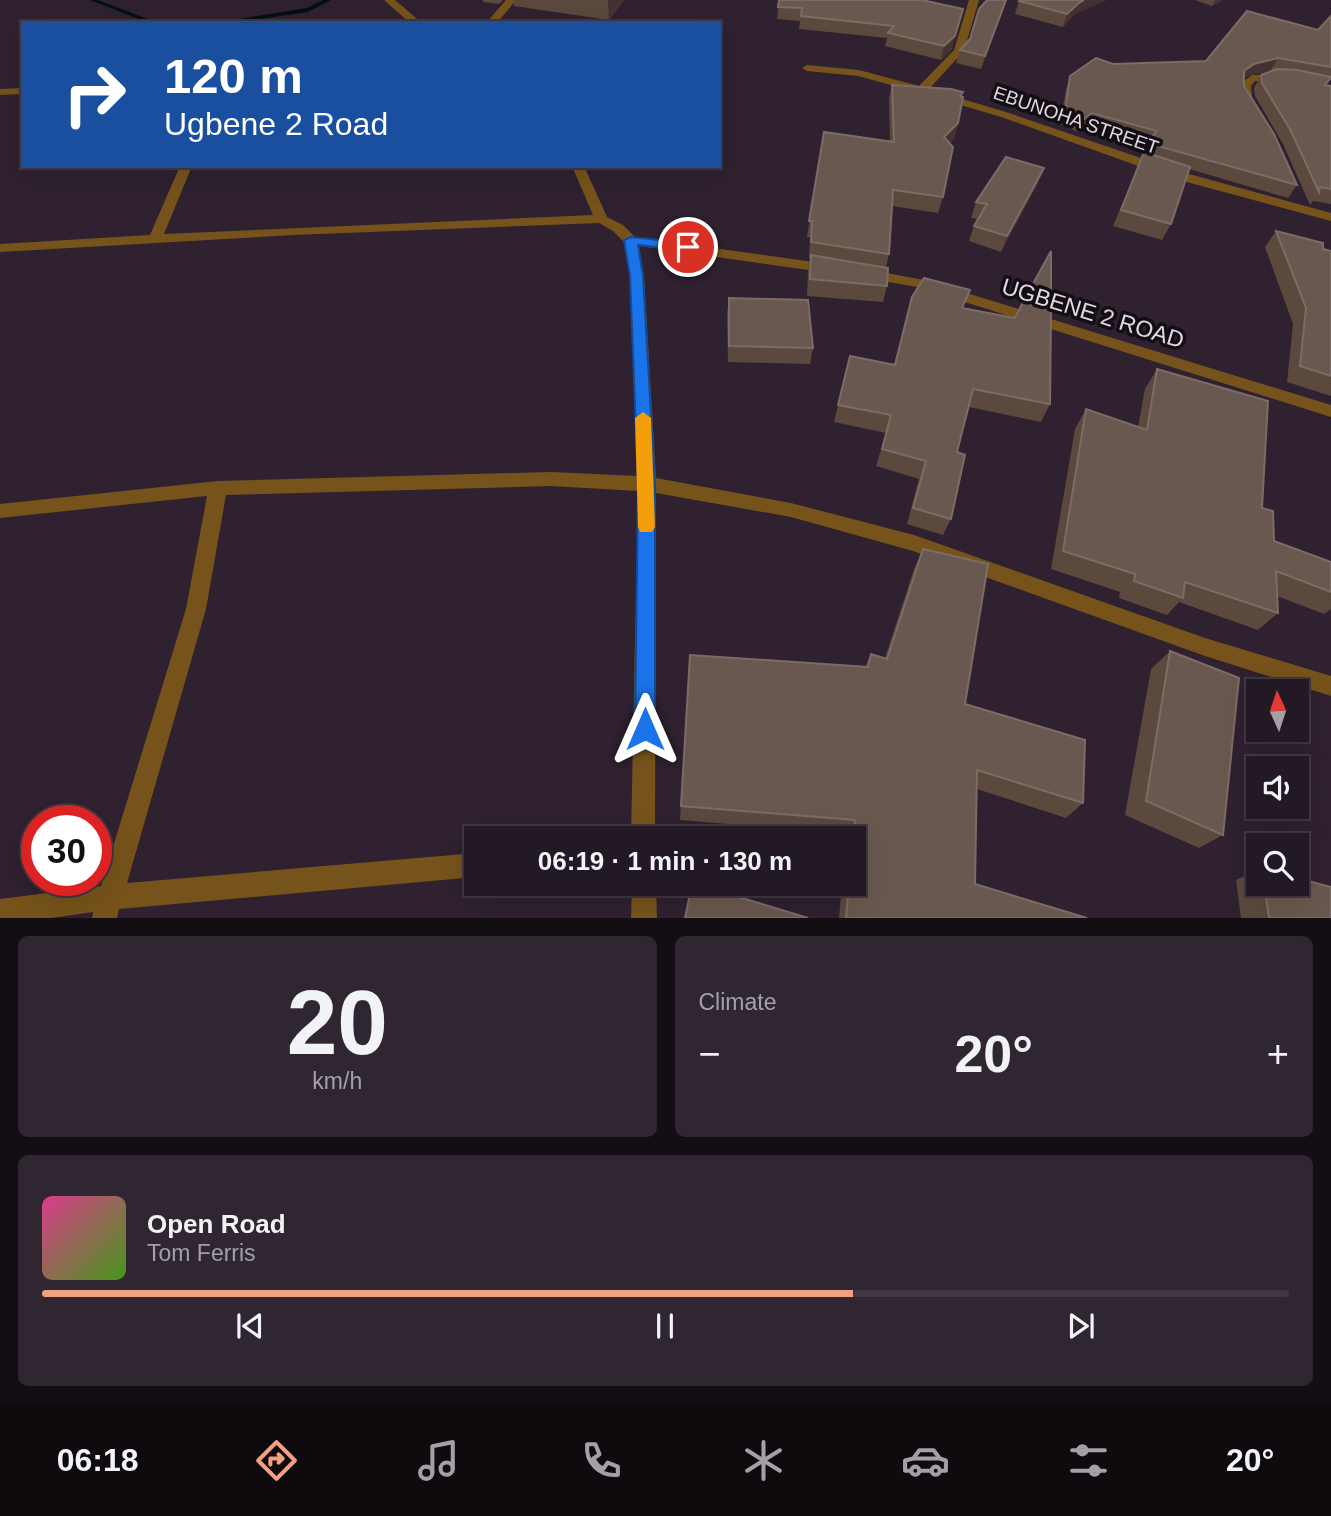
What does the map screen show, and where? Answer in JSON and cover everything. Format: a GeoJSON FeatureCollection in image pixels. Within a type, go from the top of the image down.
{"type":"FeatureCollection","features":[{"type":"Feature","properties":{"kind":"street"},"geometry":{"type":"LineString","coordinates":[[388,0],[414,21]]}},
{"type":"Feature","properties":{"kind":"street"},"geometry":{"type":"LineString","coordinates":[[493,21],[512,0]]}},
{"type":"Feature","properties":{"kind":"street"},"geometry":{"type":"LineString","coordinates":[[921,90],[959,51],[974,0]]}},
{"type":"Feature","properties":{"kind":"street","name":"EBUNOHA STREET"},"geometry":{"type":"LineString","coordinates":[[807,68],[859,73],[921,90],[1005,115],[1177,175],[1331,217]]}},
{"type":"Feature","properties":{"kind":"street"},"geometry":{"type":"LineString","coordinates":[[1259,120],[1246,97],[1245,85],[1252,78],[1259,77],[1298,80]]}},
{"type":"Feature","properties":{"kind":"street"},"geometry":{"type":"LineString","coordinates":[[0,92],[21,91]]}},
{"type":"Feature","properties":{"kind":"street"},"geometry":{"type":"LineString","coordinates":[[154,241],[185,168]]}},
{"type":"Feature","properties":{"kind":"street"},"geometry":{"type":"LineString","coordinates":[[579,168],[600,219]]}},
{"type":"Feature","properties":{"kind":"street"},"geometry":{"type":"LineString","coordinates":[[1296,196],[1302,209]]}},
{"type":"Feature","properties":{"kind":"street"},"geometry":{"type":"LineString","coordinates":[[0,248],[600,219],[618,228],[631,240],[637,276],[647,484],[643,826]]}},
{"type":"Feature","properties":{"kind":"street","name":"UGBENE 2 ROAD"},"geometry":{"type":"LineString","coordinates":[[631,240],[781,260],[919,283],[1331,411]]}},
{"type":"Feature","properties":{"kind":"street"},"geometry":{"type":"LineString","coordinates":[[0,511],[218,488],[551,479],[647,484],[791,510],[914,542],[1205,647],[1331,686]]}},
{"type":"Feature","properties":{"kind":"street"},"geometry":{"type":"LineString","coordinates":[[107,907],[196,609],[218,488]]}},
{"type":"Feature","properties":{"kind":"street"},"geometry":{"type":"LineString","coordinates":[[0,912],[107,907],[464,866]]}},
{"type":"Feature","properties":{"kind":"street"},"geometry":{"type":"LineString","coordinates":[[644,896],[644,918]]}},
{"type":"Feature","properties":{"kind":"building"},"geometry":{"type":"Polygon","coordinates":[[[779,0],[922,0],[963,9],[955,36],[944,46],[888,33],[894,26],[801,16],[802,8],[778,7],[779,0]]]}},
{"type":"Feature","properties":{"kind":"building"},"geometry":{"type":"Polygon","coordinates":[[[987,0],[1006,0],[985,56],[960,50],[970,39],[979,9],[987,0]]]}},
{"type":"Feature","properties":{"kind":"building"},"geometry":{"type":"Polygon","coordinates":[[[1020,0],[1084,0],[1067,14],[1020,0]]]}},
{"type":"Feature","properties":{"kind":"building"},"geometry":{"type":"Polygon","coordinates":[[[1247,11],[1318,30],[1331,16],[1331,67],[1278,58],[1254,64],[1244,71],[1244,86],[1274,134],[1297,185],[1147,143],[1157,131],[1092,113],[1083,120],[1065,112],[1070,76],[1096,58],[1113,64],[1206,61],[1247,11]]]}},
{"type":"Feature","properties":{"kind":"building"},"geometry":{"type":"Polygon","coordinates":[[[1277,69],[1331,77],[1325,85],[1331,86],[1331,189],[1320,187],[1319,192],[1291,131],[1262,83],[1261,75],[1277,69]]]}},
{"type":"Feature","properties":{"kind":"building"},"geometry":{"type":"Polygon","coordinates":[[[892,85],[963,92],[960,96],[963,97],[958,123],[944,137],[953,147],[943,197],[893,190],[889,254],[811,242],[812,221],[809,221],[824,132],[894,142],[892,85]]]}},
{"type":"Feature","properties":{"kind":"building"},"geometry":{"type":"Polygon","coordinates":[[[1144,152],[1190,167],[1171,224],[1121,210],[1144,152]]]}},
{"type":"Feature","properties":{"kind":"building"},"geometry":{"type":"Polygon","coordinates":[[[1006,157],[1044,168],[1007,236],[974,226],[987,204],[976,202],[1006,157]]]}},
{"type":"Feature","properties":{"kind":"building"},"geometry":{"type":"Polygon","coordinates":[[[1276,231],[1323,243],[1323,249],[1331,251],[1331,376],[1300,366],[1306,308],[1276,231]]]}},
{"type":"Feature","properties":{"kind":"building"},"geometry":{"type":"Polygon","coordinates":[[[1051,251],[1051,297],[1029,291],[1051,251]]]}},
{"type":"Feature","properties":{"kind":"building"},"geometry":{"type":"Polygon","coordinates":[[[811,255],[888,268],[887,286],[810,279],[811,255]]]}},
{"type":"Feature","properties":{"kind":"building"},"geometry":{"type":"Polygon","coordinates":[[[924,278],[970,290],[962,308],[1015,318],[1023,302],[1051,311],[1050,404],[973,389],[957,452],[965,455],[951,519],[913,508],[926,461],[882,449],[891,415],[838,405],[850,356],[895,365],[912,297],[924,278]]]}},
{"type":"Feature","properties":{"kind":"building"},"geometry":{"type":"Polygon","coordinates":[[[729,298],[808,300],[813,348],[729,346],[729,298]]]}},
{"type":"Feature","properties":{"kind":"building"},"geometry":{"type":"Polygon","coordinates":[[[1157,369],[1268,401],[1262,508],[1273,511],[1274,541],[1331,562],[1331,592],[1276,571],[1278,613],[1185,582],[1183,598],[1134,581],[1135,574],[1063,551],[1086,409],[1147,430],[1157,369]]]}},
{"type":"Feature","properties":{"kind":"building"},"geometry":{"type":"Polygon","coordinates":[[[923,549],[988,564],[965,704],[1085,740],[1083,803],[977,770],[975,884],[1087,918],[846,918],[848,896],[866,896],[866,826],[855,826],[855,820],[681,806],[690,655],[868,667],[871,654],[887,659],[923,549]]]}},
{"type":"Feature","properties":{"kind":"building"},"geometry":{"type":"Polygon","coordinates":[[[1170,651],[1239,678],[1223,835],[1146,801],[1170,651]]]}},
{"type":"Feature","properties":{"kind":"building"},"geometry":{"type":"Polygon","coordinates":[[[1309,881],[1331,887],[1331,918],[1269,918],[1266,896],[1309,896],[1309,881]]]}},
{"type":"Feature","properties":{"kind":"building"},"geometry":{"type":"Polygon","coordinates":[[[690,896],[736,896],[808,918],[685,918],[690,896]]]}},
{"type":"Feature","properties":{"kind":"waterway"},"geometry":{"type":"LineString","coordinates":[[93,0],[150,21]]}},
{"type":"Feature","properties":{"kind":"waterway"},"geometry":{"type":"LineString","coordinates":[[231,21],[308,10],[328,0]]}},
{"type":"Feature","properties":{"kind":"slow traffic"},"geometry":{"type":"LineString","coordinates":[[643,418],[647,484],[646,527]]}},
{"type":"Feature","properties":{"kind":"route"},"geometry":{"type":"LineString","coordinates":[[645,729],[647,484],[637,276],[631,240],[688,247]]}}]}
